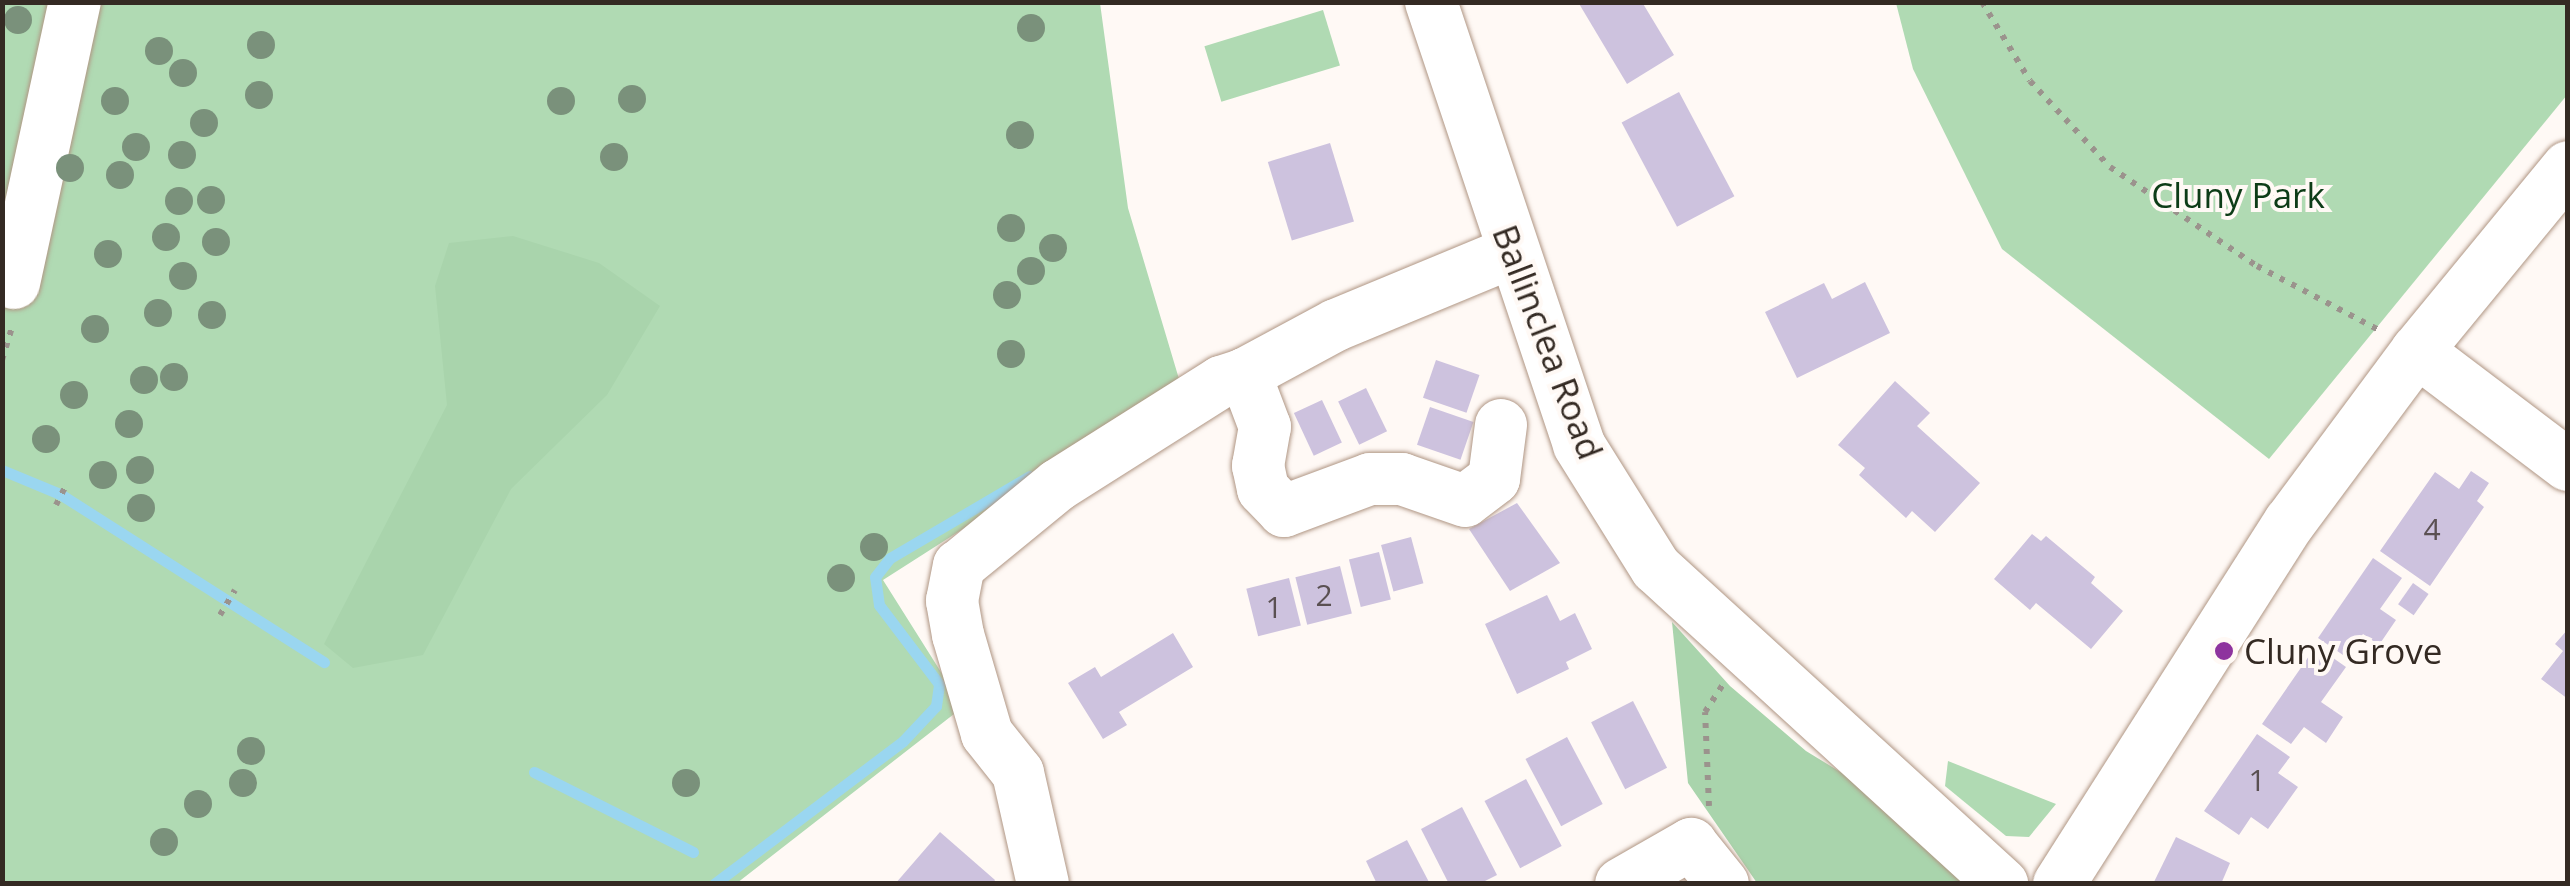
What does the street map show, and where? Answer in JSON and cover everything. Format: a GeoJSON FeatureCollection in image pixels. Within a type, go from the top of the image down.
{"type":"FeatureCollection","features":[{"type":"Feature","properties":{"kind":"street"},"geometry":{"type":"LineString","coordinates":[[14,284],[75,2]]}},
{"type":"Feature","properties":{"kind":"street","name":"Ballinclea Road"},"geometry":{"type":"LineString","coordinates":[[1431,2],[1580,445],[1656,568],[2002,884]]}},
{"type":"Feature","properties":{"kind":"street"},"geometry":{"type":"LineString","coordinates":[[2059,884],[2290,522],[2417,350],[2568,167]]}},
{"type":"Feature","properties":{"kind":"street"},"geometry":{"type":"LineString","coordinates":[[1043,884],[1018,773],[987,734],[958,635],[952,602],[959,566],[1058,485],[1220,382],[1245,374],[1336,325],[1512,252]]}},
{"type":"Feature","properties":{"kind":"street"},"geometry":{"type":"LineString","coordinates":[[2417,350],[2568,465]]}},
{"type":"Feature","properties":{"kind":"street"},"geometry":{"type":"LineString","coordinates":[[1245,374],[1265,427],[1258,466],[1263,489],[1284,511],[1370,479],[1402,479],[1447,500],[1465,500],[1494,478],[1501,425]]}},
{"type":"Feature","properties":{"kind":"street"},"geometry":{"type":"LineString","coordinates":[[1620,884],[1707,864]]}},
{"type":"Feature","properties":{"kind":"path"},"geometry":{"type":"LineString","coordinates":[[1982,2],[2030,81],[2110,167],[2257,266],[2417,350]]}},
{"type":"Feature","properties":{"kind":"path"},"geometry":{"type":"LineString","coordinates":[[56,506],[66,485]]}},
{"type":"Feature","properties":{"kind":"path"},"geometry":{"type":"LineString","coordinates":[[220,614],[236,590]]}},
{"type":"Feature","properties":{"kind":"path"},"geometry":{"type":"LineString","coordinates":[[1707,864],[1713,826],[1704,779],[1705,712],[1746,650]]}},
{"type":"Feature","properties":{"kind":"green space"},"geometry":{"type":"Polygon","coordinates":[[[2,3],[1100,3],[1128,208],[1182,389],[883,580],[963,707],[737,883],[3,883],[2,3]]]}},
{"type":"Feature","properties":{"kind":"green space","name":"Cluny Park"},"geometry":{"type":"Polygon","coordinates":[[[1896,3],[2567,3],[2567,95],[2269,459],[2002,249],[1913,69],[1896,3]]]}},
{"type":"Feature","properties":{"kind":"green space"},"geometry":{"type":"Polygon","coordinates":[[[1323,10],[1340,65],[1221,102],[1204,46],[1323,10]]]}},
{"type":"Feature","properties":{"kind":"green space"},"geometry":{"type":"Polygon","coordinates":[[[513,236],[599,263],[660,306],[607,395],[511,489],[423,655],[353,668],[324,644],[447,405],[435,286],[449,243],[513,236]]]}},
{"type":"Feature","properties":{"kind":"green space"},"geometry":{"type":"Polygon","coordinates":[[[1672,622],[1730,686],[1806,751],[1901,809],[1979,883],[1757,883],[1688,783],[1672,622]]]}},
{"type":"Feature","properties":{"kind":"green space"},"geometry":{"type":"Polygon","coordinates":[[[1948,761],[2056,804],[2029,837],[2006,836],[1945,786],[1948,761]]]}},
{"type":"Feature","properties":{"kind":"building"},"geometry":{"type":"Polygon","coordinates":[[[1578,2],[1642,2],[1674,55],[1627,84],[1578,2]]]}},
{"type":"Feature","properties":{"kind":"building"},"geometry":{"type":"Polygon","coordinates":[[[1679,92],[1734,196],[1677,227],[1622,123],[1679,92]]]}},
{"type":"Feature","properties":{"kind":"building"},"geometry":{"type":"Polygon","coordinates":[[[1330,143],[1354,221],[1292,240],[1268,162],[1330,143]]]}},
{"type":"Feature","properties":{"kind":"building"},"geometry":{"type":"Polygon","coordinates":[[[1865,282],[1890,333],[1797,378],[1765,312],[1824,283],[1832,299],[1865,282]]]}},
{"type":"Feature","properties":{"kind":"building"},"geometry":{"type":"Polygon","coordinates":[[[1436,360],[1479,375],[1466,413],[1423,398],[1436,360]]]}},
{"type":"Feature","properties":{"kind":"building"},"geometry":{"type":"Polygon","coordinates":[[[1895,381],[1930,413],[1917,426],[1980,483],[1935,532],[1912,511],[1906,518],[1859,475],[1865,468],[1838,445],[1895,381]]]}},
{"type":"Feature","properties":{"kind":"building"},"geometry":{"type":"Polygon","coordinates":[[[1366,388],[1387,431],[1359,445],[1338,402],[1366,388]]]}},
{"type":"Feature","properties":{"kind":"building"},"geometry":{"type":"Polygon","coordinates":[[[1322,400],[1342,443],[1314,456],[1294,413],[1322,400]]]}},
{"type":"Feature","properties":{"kind":"building"},"geometry":{"type":"Polygon","coordinates":[[[1430,407],[1473,422],[1460,460],[1417,445],[1430,407]]]}},
{"type":"Feature","properties":{"kind":"building"},"geometry":{"type":"Polygon","coordinates":[[[2471,471],[2489,483],[2477,501],[2484,507],[2430,586],[2380,551],[2435,472],[2459,489],[2471,471]]]}},
{"type":"Feature","properties":{"kind":"building"},"geometry":{"type":"Polygon","coordinates":[[[1517,503],[1560,563],[1510,591],[1469,529],[1517,503]]]}},
{"type":"Feature","properties":{"kind":"building"},"geometry":{"type":"Polygon","coordinates":[[[2032,534],[2041,541],[2046,536],[2095,577],[2091,583],[2123,611],[2091,649],[2036,603],[2030,610],[1994,579],[2032,534]]]}},
{"type":"Feature","properties":{"kind":"building"},"geometry":{"type":"Polygon","coordinates":[[[1411,537],[1423,583],[1393,591],[1381,545],[1411,537]]]}},
{"type":"Feature","properties":{"kind":"building"},"geometry":{"type":"Polygon","coordinates":[[[1379,552],[1391,600],[1361,607],[1349,559],[1379,552]]]}},
{"type":"Feature","properties":{"kind":"building"},"geometry":{"type":"Polygon","coordinates":[[[2373,558],[2402,578],[2380,609],[2396,620],[2379,645],[2363,634],[2346,657],[2318,638],[2373,558]]]}},
{"type":"Feature","properties":{"kind":"building"},"geometry":{"type":"Polygon","coordinates":[[[1340,566],[1352,614],[1307,625],[1295,577],[1340,566]]]}},
{"type":"Feature","properties":{"kind":"building"},"geometry":{"type":"Polygon","coordinates":[[[1289,578],[1301,626],[1258,636],[1246,589],[1289,578]]]}},
{"type":"Feature","properties":{"kind":"building"},"geometry":{"type":"Polygon","coordinates":[[[2413,583],[2429,594],[2414,615],[2398,604],[2413,583]]]}},
{"type":"Feature","properties":{"kind":"building"},"geometry":{"type":"Polygon","coordinates":[[[1547,595],[1560,621],[1575,613],[1592,649],[1566,662],[1569,669],[1517,694],[1485,624],[1547,595]]]}},
{"type":"Feature","properties":{"kind":"building"},"geometry":{"type":"Polygon","coordinates":[[[2568,629],[2568,699],[2541,679],[2563,651],[2555,644],[2568,629]]]}},
{"type":"Feature","properties":{"kind":"building"},"geometry":{"type":"Polygon","coordinates":[[[1173,633],[1193,667],[1119,712],[1127,725],[1103,739],[1068,683],[1095,667],[1101,677],[1173,633]]]}},
{"type":"Feature","properties":{"kind":"building"},"geometry":{"type":"Polygon","coordinates":[[[2316,646],[2346,667],[2321,702],[2343,717],[2326,743],[2304,727],[2291,744],[2262,724],[2316,646]]]}},
{"type":"Feature","properties":{"kind":"building"},"geometry":{"type":"Polygon","coordinates":[[[1633,701],[1667,768],[1625,789],[1591,722],[1633,701]]]}},
{"type":"Feature","properties":{"kind":"building"},"geometry":{"type":"Polygon","coordinates":[[[2257,734],[2290,757],[2278,773],[2298,787],[2268,829],[2251,817],[2239,835],[2204,811],[2257,734]]]}},
{"type":"Feature","properties":{"kind":"building"},"geometry":{"type":"Polygon","coordinates":[[[1567,737],[1603,804],[1561,826],[1526,759],[1567,737]]]}},
{"type":"Feature","properties":{"kind":"building"},"geometry":{"type":"Polygon","coordinates":[[[1526,779],[1562,846],[1520,868],[1485,801],[1526,779]]]}},
{"type":"Feature","properties":{"kind":"building"},"geometry":{"type":"Polygon","coordinates":[[[1462,807],[1497,875],[1479,884],[1449,884],[1421,829],[1462,807]]]}},
{"type":"Feature","properties":{"kind":"building"},"geometry":{"type":"Polygon","coordinates":[[[940,832],[995,880],[993,884],[895,884],[940,832]]]}},
{"type":"Feature","properties":{"kind":"building"},"geometry":{"type":"Polygon","coordinates":[[[2176,837],[2230,863],[2221,884],[2153,884],[2176,837]]]}},
{"type":"Feature","properties":{"kind":"building"},"geometry":{"type":"Polygon","coordinates":[[[1407,840],[1430,884],[1377,884],[1366,861],[1407,840]]]}},
{"type":"Feature","properties":{"kind":"waterway"},"geometry":{"type":"LineString","coordinates":[[2,470],[60,494],[324,662]]}},
{"type":"Feature","properties":{"kind":"waterway"},"geometry":{"type":"LineString","coordinates":[[714,884],[903,741],[936,706],[939,684],[879,605],[875,577],[890,558],[1030,476]]}},
{"type":"Feature","properties":{"kind":"waterway"},"geometry":{"type":"LineString","coordinates":[[534,772],[693,852]]}},
{"type":"Feature","properties":{"kind":"place","name":"Cluny Grove"},"geometry":{"type":"Point","coordinates":[2224,651]}}]}
